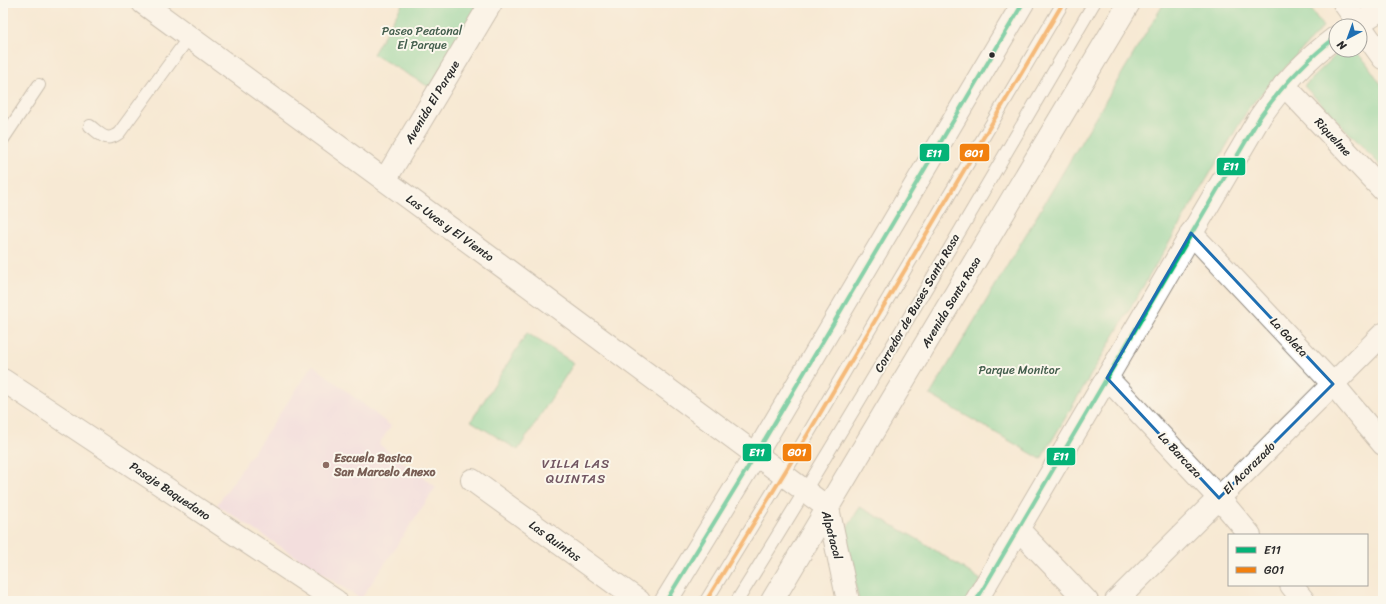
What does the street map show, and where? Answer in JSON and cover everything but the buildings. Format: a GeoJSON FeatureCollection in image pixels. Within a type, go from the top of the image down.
{"type":"FeatureCollection","features":[{"type":"Feature","properties":{"kind":"street","name":"Las Uvas y El Viento"},"geometry":{"type":"LineString","coordinates":[[143,3],[756,454]]}},
{"type":"Feature","properties":{"kind":"street","name":"Avenida El Parque"},"geometry":{"type":"LineString","coordinates":[[385,180],[491,3]]}},
{"type":"Feature","properties":{"kind":"street"},"geometry":{"type":"LineString","coordinates":[[666,601],[756,454],[1023,3]]}},
{"type":"Feature","properties":{"kind":"street","name":"Avenida Santa Rosa"},"geometry":{"type":"LineString","coordinates":[[772,601],[1129,3]]}},
{"type":"Feature","properties":{"kind":"street"},"geometry":{"type":"LineString","coordinates":[[1344,3],[1353,18]]}},
{"type":"Feature","properties":{"kind":"street"},"geometry":{"type":"LineString","coordinates":[[1368,19],[1383,8]]}},
{"type":"Feature","properties":{"kind":"street"},"geometry":{"type":"LineString","coordinates":[[1368,39],[1383,58]]}},
{"type":"Feature","properties":{"kind":"street"},"geometry":{"type":"LineString","coordinates":[[976,601],[1260,117],[1284,85],[1302,65],[1328,44]]}},
{"type":"Feature","properties":{"kind":"street","name":"Riquelme"},"geometry":{"type":"LineString","coordinates":[[1284,85],[1383,190]]}},
{"type":"Feature","properties":{"kind":"street","name":"La Goleta"},"geometry":{"type":"LineString","coordinates":[[1191,233],[1333,384],[1383,444]]}},
{"type":"Feature","properties":{"kind":"street","name":"El Acorazado"},"geometry":{"type":"LineString","coordinates":[[1116,601],[1383,334]]}},
{"type":"Feature","properties":{"kind":"street","name":"La Barcaza"},"geometry":{"type":"LineString","coordinates":[[1107,378],[1219,498],[1249,534]]}},
{"type":"Feature","properties":{"kind":"street","name":"Pasaje Baquedano"},"geometry":{"type":"LineString","coordinates":[[3,380],[336,601]]}},
{"type":"Feature","properties":{"kind":"street","name":"Alpatacal"},"geometry":{"type":"LineString","coordinates":[[756,454],[828,508],[848,601]]}},
{"type":"Feature","properties":{"kind":"street","name":"Las Quintas"},"geometry":{"type":"LineString","coordinates":[[472,480],[639,601]]}},
{"type":"Feature","properties":{"kind":"street"},"geometry":{"type":"LineString","coordinates":[[1018,529],[1087,601]]}},
{"type":"Feature","properties":{"kind":"street"},"geometry":{"type":"LineString","coordinates":[[1292,586],[1304,601]]}},
{"type":"Feature","properties":{"kind":"lane"},"geometry":{"type":"LineString","coordinates":[[706,601],[783,475],[1063,3]]}},
{"type":"Feature","properties":{"kind":"lane","name":"Corredor de Buses Santa Rosa"},"geometry":{"type":"LineString","coordinates":[[737,601],[806,492],[1094,3]]}},
{"type":"Feature","properties":{"kind":"lane"},"geometry":{"type":"LineString","coordinates":[[90,126],[106,138],[112,138],[119,133],[189,37]]}},
{"type":"Feature","properties":{"kind":"lane"},"geometry":{"type":"LineString","coordinates":[[3,139],[39,85]]}},
{"type":"Feature","properties":{"kind":"highlighted area"},"geometry":{"type":"Polygon","coordinates":[[[1191,233],[1333,384],[1219,498],[1107,378],[1191,233]]]}},
{"type":"Feature","properties":{"kind":"shaded area","name":"Escuela Basica San Marcelo Anexo"},"geometry":{"type":"Polygon","coordinates":[[[313,365],[391,426],[379,444],[436,487],[361,599],[217,505],[313,365]]]}},
{"type":"Feature","properties":{"kind":"green space","name":"Paseo Peatonal El Parque"},"geometry":{"type":"Polygon","coordinates":[[[403,3],[482,3],[431,88],[373,54],[403,3]]]}},
{"type":"Feature","properties":{"kind":"green space","name":"Parque Monitor"},"geometry":{"type":"Polygon","coordinates":[[[1164,3],[1307,3],[1323,27],[1250,106],[1041,459],[930,395],[1164,3]]]}},
{"type":"Feature","properties":{"kind":"green space"},"geometry":{"type":"Polygon","coordinates":[[[1333,58],[1362,58],[1365,61],[1383,87],[1383,168],[1304,86],[1333,58]]]}},
{"type":"Feature","properties":{"kind":"green space"},"geometry":{"type":"Polygon","coordinates":[[[527,333],[574,363],[518,450],[471,421],[527,333]]]}},
{"type":"Feature","properties":{"kind":"green space"},"geometry":{"type":"Polygon","coordinates":[[[860,507],[921,541],[981,580],[967,601],[859,601],[843,534],[860,507]]]}},
{"type":"Feature","properties":{"kind":"transit line","name":"E11"},"geometry":{"type":"LineString","coordinates":[[666,601],[756,454],[1023,3]]}},
{"type":"Feature","properties":{"kind":"transit line","name":"G01"},"geometry":{"type":"LineString","coordinates":[[706,601],[799,449],[1063,3]]}},
{"type":"Feature","properties":{"kind":"transit line","name":"E11"},"geometry":{"type":"LineString","coordinates":[[976,601],[1260,117],[1295,74],[1328,44]]}},
{"type":"Feature","properties":{"kind":"place","name":"Escuela Basica San Marcelo Anexo"},"geometry":{"type":"Point","coordinates":[326,465]}},
{"type":"Feature","properties":{"kind":"district","name":"VILLA LAS QUINTAS"},"geometry":{"type":"Point","coordinates":[576,470]}}]}
